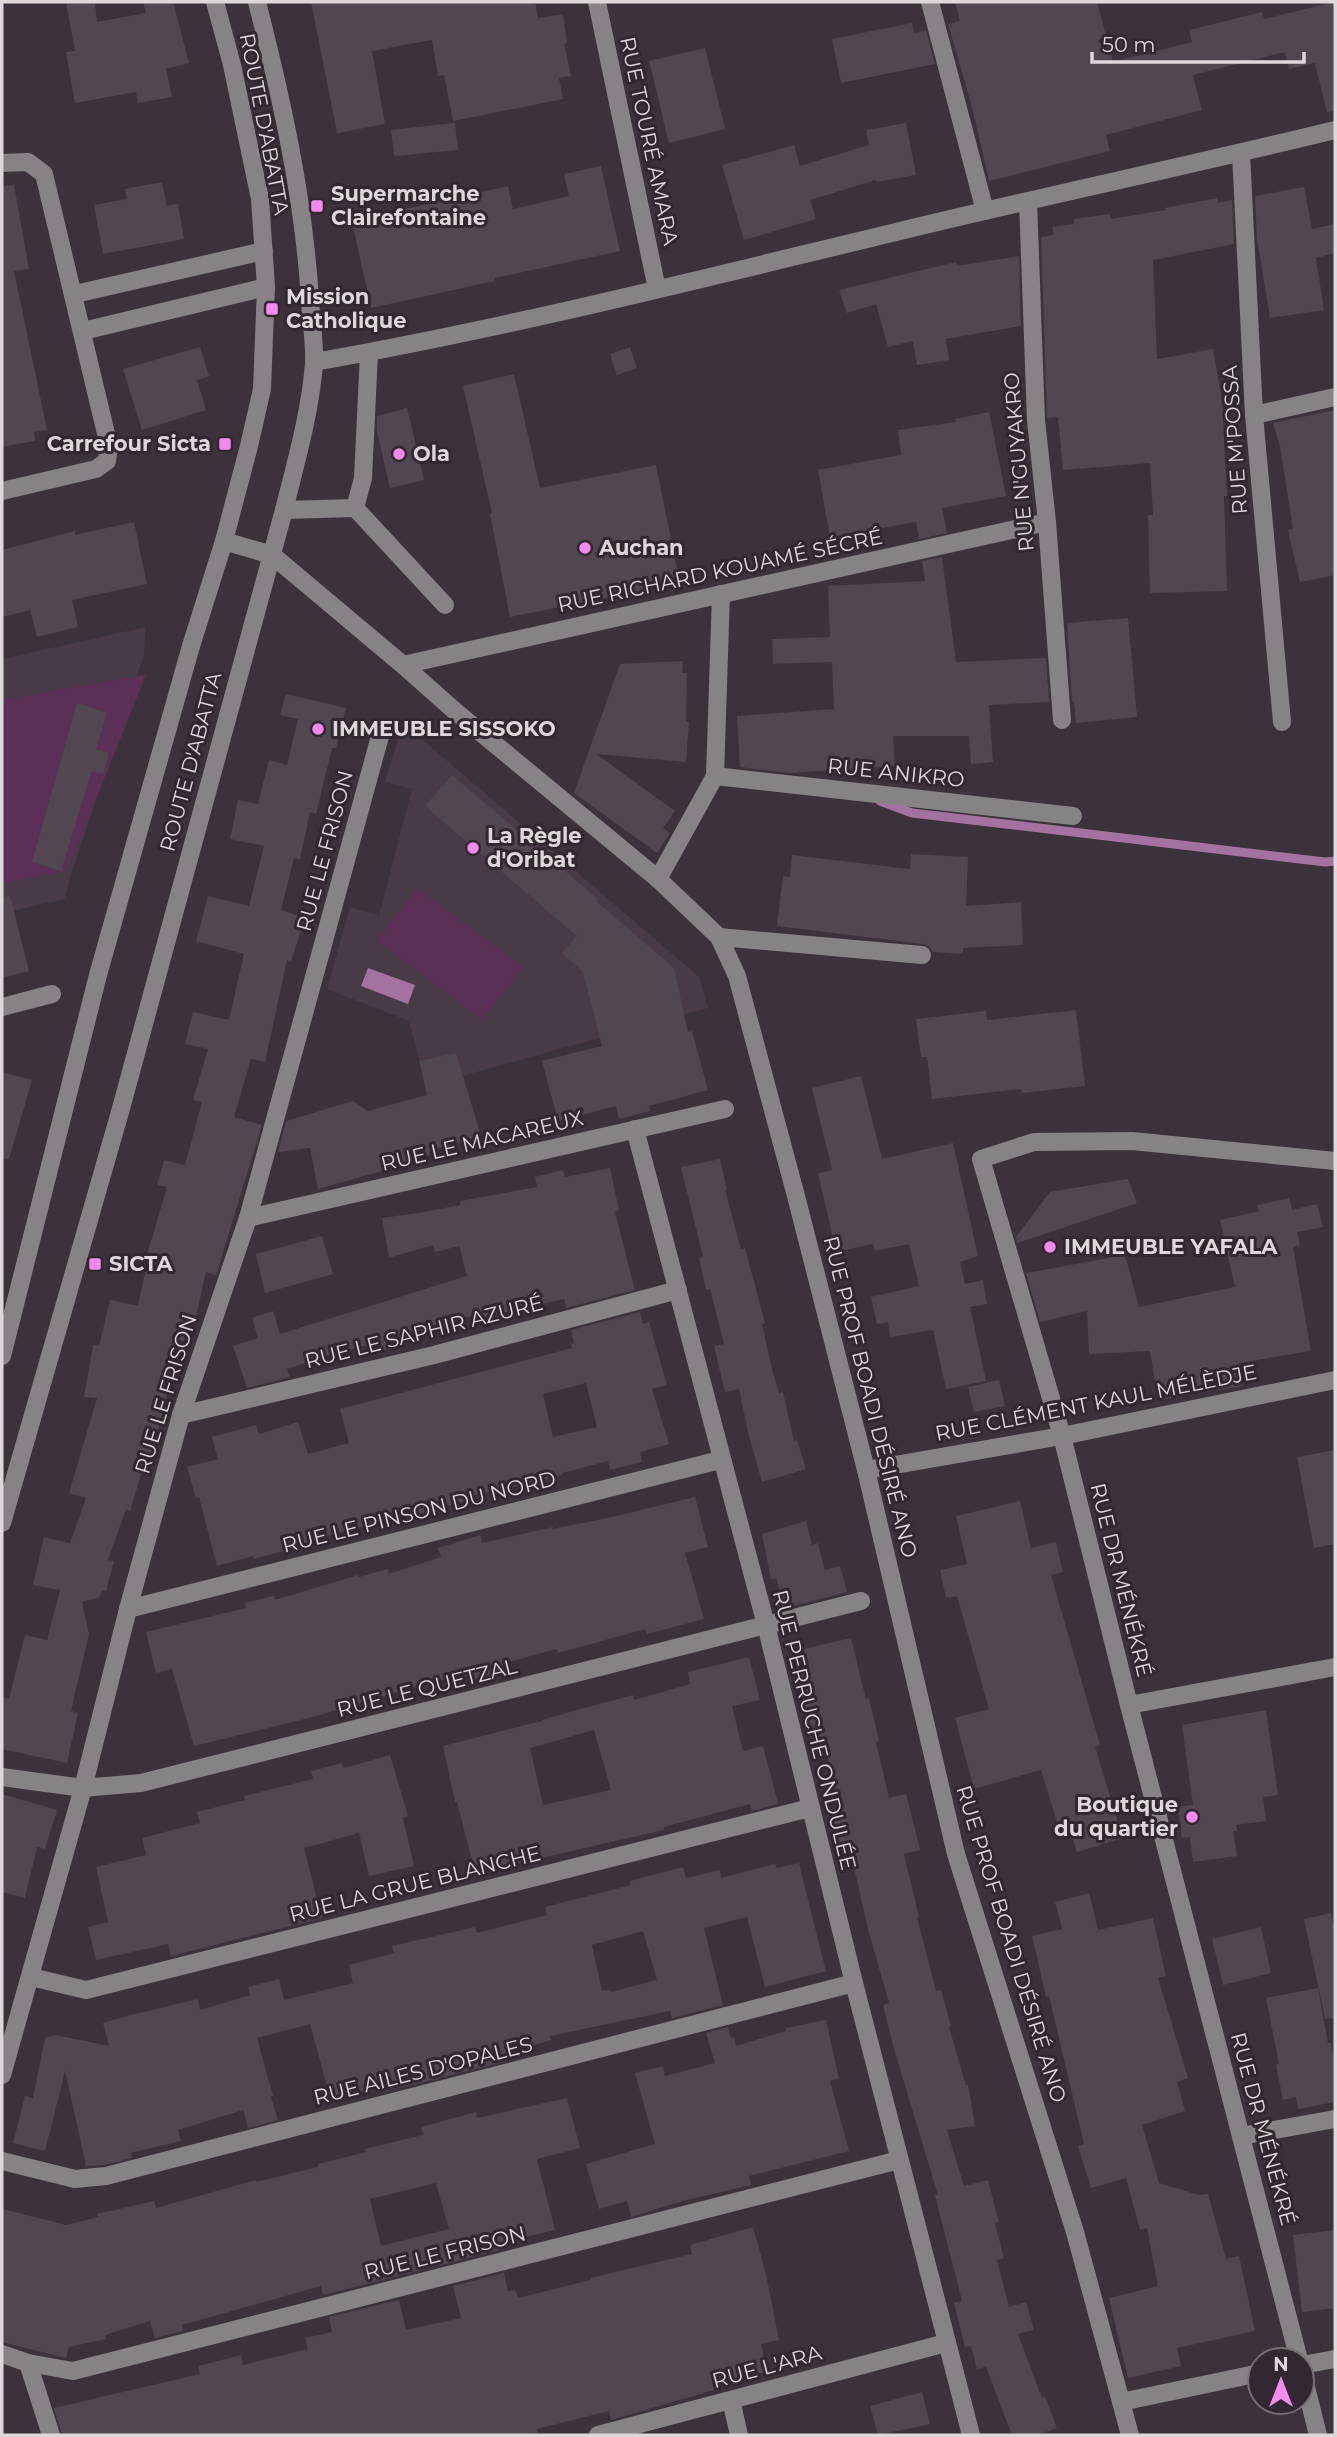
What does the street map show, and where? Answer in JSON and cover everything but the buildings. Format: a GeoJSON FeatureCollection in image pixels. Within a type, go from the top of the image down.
{"type":"FeatureCollection","features":[{"type":"Feature","properties":{"kind":"street","name":"ROUTE D'ABATTA"},"geometry":{"type":"LineString","coordinates":[[2,1356],[98,975],[191,646],[224,541],[262,389],[266,286],[260,199],[232,65],[215,2]]}},
{"type":"Feature","properties":{"kind":"street","name":"ROUTE D'ABATTA"},"geometry":{"type":"LineString","coordinates":[[2,1523],[120,1112],[272,555],[300,444],[314,362],[307,252],[299,198],[281,96],[257,2]]}},
{"type":"Feature","properties":{"kind":"street","name":"RUE TOURÉ AMARA"},"geometry":{"type":"LineString","coordinates":[[597,2],[657,289]]}},
{"type":"Feature","properties":{"kind":"street"},"geometry":{"type":"LineString","coordinates":[[930,2],[985,211]]}},
{"type":"Feature","properties":{"kind":"street"},"geometry":{"type":"LineString","coordinates":[[314,362],[369,353],[657,289],[1335,130]]}},
{"type":"Feature","properties":{"kind":"street","name":"RUE M'POSSA"},"geometry":{"type":"LineString","coordinates":[[1241,153],[1254,415],[1282,722]]}},
{"type":"Feature","properties":{"kind":"street"},"geometry":{"type":"LineString","coordinates":[[2,163],[28,162],[44,174],[109,446],[107,461],[96,469],[2,491]]}},
{"type":"Feature","properties":{"kind":"street","name":"RUE N'GUYAKRO"},"geometry":{"type":"LineString","coordinates":[[1028,201],[1036,420],[1047,522],[1062,720]]}},
{"type":"Feature","properties":{"kind":"street"},"geometry":{"type":"LineString","coordinates":[[75,295],[264,251]]}},
{"type":"Feature","properties":{"kind":"street"},"geometry":{"type":"LineString","coordinates":[[83,331],[266,286]]}},
{"type":"Feature","properties":{"kind":"street"},"geometry":{"type":"LineString","coordinates":[[355,508],[363,478],[369,353]]}},
{"type":"Feature","properties":{"kind":"street"},"geometry":{"type":"LineString","coordinates":[[1254,415],[1335,397]]}},
{"type":"Feature","properties":{"kind":"street"},"geometry":{"type":"LineString","coordinates":[[284,510],[355,508],[444,604]]}},
{"type":"Feature","properties":{"kind":"street","name":"RUE RICHARD KOUAMÉ SÉCRÉ"},"geometry":{"type":"LineString","coordinates":[[403,664],[1047,522]]}},
{"type":"Feature","properties":{"kind":"street"},"geometry":{"type":"LineString","coordinates":[[224,541],[272,555]]}},
{"type":"Feature","properties":{"kind":"street","name":"RUE PROF BOADI DÉSIRÉ ANO"},"geometry":{"type":"LineString","coordinates":[[272,555],[658,879],[719,937],[737,976],[866,1470],[956,1854],[1075,2232],[1130,2435]]}},
{"type":"Feature","properties":{"kind":"street"},"geometry":{"type":"LineString","coordinates":[[658,879],[715,776],[721,594]]}},
{"type":"Feature","properties":{"kind":"street","name":"RUE LE FRISON"},"geometry":{"type":"LineString","coordinates":[[2,2075],[83,1788],[181,1415],[248,1219],[382,729]]}},
{"type":"Feature","properties":{"kind":"street","name":"RUE ANIKRO"},"geometry":{"type":"LineString","coordinates":[[715,776],[1073,816]]}},
{"type":"Feature","properties":{"kind":"street"},"geometry":{"type":"LineString","coordinates":[[719,937],[922,955]]}},
{"type":"Feature","properties":{"kind":"street"},"geometry":{"type":"LineString","coordinates":[[2,1007],[51,994]]}},
{"type":"Feature","properties":{"kind":"street","name":"RUE LE MACAREUX"},"geometry":{"type":"LineString","coordinates":[[248,1219],[725,1109]]}},
{"type":"Feature","properties":{"kind":"street","name":"RUE PERRUCHE ONDULÉE"},"geometry":{"type":"LineString","coordinates":[[635,1129],[720,1460],[766,1625],[853,1983],[971,2435]]}},
{"type":"Feature","properties":{"kind":"street","name":"RUE DR MÉNÉKRÉ"},"geometry":{"type":"LineString","coordinates":[[1295,2346],[1062,1436],[981,1159],[1034,1142],[1132,1141],[1335,1161]]}},
{"type":"Feature","properties":{"kind":"street","name":"RUE LE SAPHIR AZURÉ"},"geometry":{"type":"LineString","coordinates":[[181,1415],[434,1355],[678,1290]]}},
{"type":"Feature","properties":{"kind":"street","name":"RUE CLÉMENT KAUL MÉLÈDJE"},"geometry":{"type":"LineString","coordinates":[[866,1470],[1062,1436],[1335,1380]]}},
{"type":"Feature","properties":{"kind":"street","name":"RUE LE PINSON DU NORD"},"geometry":{"type":"LineString","coordinates":[[128,1609],[720,1460]]}},
{"type":"Feature","properties":{"kind":"street","name":"RUE LE QUETZAL"},"geometry":{"type":"LineString","coordinates":[[2,1777],[83,1788],[141,1783],[860,1601]]}},
{"type":"Feature","properties":{"kind":"street"},"geometry":{"type":"LineString","coordinates":[[1129,1705],[1335,1667]]}},
{"type":"Feature","properties":{"kind":"street","name":"RUE LA GRUE BLANCHE"},"geometry":{"type":"LineString","coordinates":[[31,1977],[86,1990],[810,1808]]}},
{"type":"Feature","properties":{"kind":"street","name":"RUE AILES D'OPALES"},"geometry":{"type":"LineString","coordinates":[[2,2161],[75,2179],[106,2176],[853,1983]]}},
{"type":"Feature","properties":{"kind":"street"},"geometry":{"type":"LineString","coordinates":[[1241,2136],[1335,2119]]}},
{"type":"Feature","properties":{"kind":"street","name":"RUE LE FRISON"},"geometry":{"type":"LineString","coordinates":[[2,2354],[29,2363],[73,2371],[899,2160]]}},
{"type":"Feature","properties":{"kind":"street","name":"RUE L'ARA"},"geometry":{"type":"LineString","coordinates":[[598,2435],[946,2343]]}},
{"type":"Feature","properties":{"kind":"street"},"geometry":{"type":"LineString","coordinates":[[1316,2362],[1335,2359]]}},
{"type":"Feature","properties":{"kind":"street"},"geometry":{"type":"LineString","coordinates":[[29,2363],[51,2435]]}},
{"type":"Feature","properties":{"kind":"street"},"geometry":{"type":"LineString","coordinates":[[1121,2402],[1246,2377]]}},
{"type":"Feature","properties":{"kind":"street"},"geometry":{"type":"LineString","coordinates":[[731,2400],[739,2435]]}},
{"type":"Feature","properties":{"kind":"street"},"geometry":{"type":"LineString","coordinates":[[1313,2416],[1318,2435]]}},
{"type":"Feature","properties":{"kind":"shaded area"},"geometry":{"type":"Polygon","coordinates":[[[146,627],[144,654],[65,899],[2,913],[2,659],[146,627]]]}},
{"type":"Feature","properties":{"kind":"shaded area"},"geometry":{"type":"Polygon","coordinates":[[[146,675],[67,871],[2,884],[2,700],[146,675]]]}},
{"type":"Feature","properties":{"kind":"shaded area","name":"La Règle d'Oribat"},"geometry":{"type":"Polygon","coordinates":[[[403,723],[699,977],[708,1008],[426,1086],[409,1021],[327,989],[350,907],[379,916],[412,789],[385,782],[403,723]]]}},
{"type":"Feature","properties":{"kind":"shaded area"},"geometry":{"type":"Polygon","coordinates":[[[417,888],[523,967],[482,1020],[377,941],[417,888]]]}},
{"type":"Feature","properties":{"kind":"shaded area"},"geometry":{"type":"Polygon","coordinates":[[[368,968],[415,985],[408,1004],[361,986],[368,968]]]}},
{"type":"Feature","properties":{"kind":"waterway"},"geometry":{"type":"LineString","coordinates":[[880,801],[912,813],[1325,862],[1335,861]]}},
{"type":"Feature","properties":{"kind":"place","name":"Supermarche Clairefontaine"},"geometry":{"type":"Point","coordinates":[317,206]}},
{"type":"Feature","properties":{"kind":"place","name":"Mission Catholique"},"geometry":{"type":"Point","coordinates":[272,309]}},
{"type":"Feature","properties":{"kind":"place","name":"Carrefour Sicta"},"geometry":{"type":"Point","coordinates":[225,444]}},
{"type":"Feature","properties":{"kind":"place","name":"Ola"},"geometry":{"type":"Point","coordinates":[399,454]}},
{"type":"Feature","properties":{"kind":"place","name":"Auchan"},"geometry":{"type":"Point","coordinates":[585,548]}},
{"type":"Feature","properties":{"kind":"place","name":"IMMEUBLE SISSOKO"},"geometry":{"type":"Point","coordinates":[318,729]}},
{"type":"Feature","properties":{"kind":"place","name":"La Règle d'Oribat"},"geometry":{"type":"Point","coordinates":[473,848]}},
{"type":"Feature","properties":{"kind":"place","name":"IMMEUBLE YAFALA"},"geometry":{"type":"Point","coordinates":[1050,1247]}},
{"type":"Feature","properties":{"kind":"place","name":"SICTA"},"geometry":{"type":"Point","coordinates":[95,1264]}},
{"type":"Feature","properties":{"kind":"place","name":"Boutique du quartier"},"geometry":{"type":"Point","coordinates":[1192,1817]}}]}
